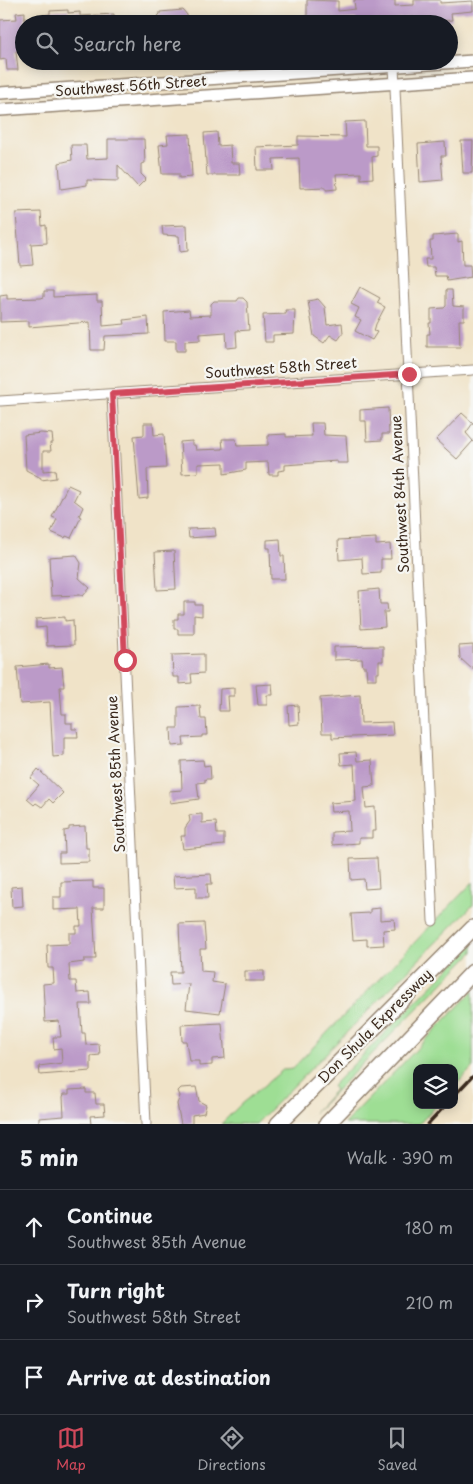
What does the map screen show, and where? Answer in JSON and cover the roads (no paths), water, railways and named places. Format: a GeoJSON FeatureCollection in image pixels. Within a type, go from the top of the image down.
{"type":"FeatureCollection","features":[{"type":"Feature","properties":{"kind":"highway","name":"Don Shula Expressway"},"geometry":{"type":"LineString","coordinates":[[278,1124],[473,928]]}},
{"type":"Feature","properties":{"kind":"highway"},"geometry":{"type":"LineString","coordinates":[[327,1124],[473,972]]}},
{"type":"Feature","properties":{"kind":"main road","name":"Southwest 56th Street"},"geometry":{"type":"LineString","coordinates":[[458,62],[473,61]]}},
{"type":"Feature","properties":{"kind":"main road","name":"Southwest 56th Street"},"geometry":{"type":"LineString","coordinates":[[0,93],[333,70]]}},
{"type":"Feature","properties":{"kind":"main road","name":"Southwest 56th Street"},"geometry":{"type":"LineString","coordinates":[[0,110],[473,78]]}},
{"type":"Feature","properties":{"kind":"main road"},"geometry":{"type":"LineString","coordinates":[[149,82],[150,100]]}},
{"type":"Feature","properties":{"kind":"street","name":"Southwest 84th Avenue"},"geometry":{"type":"LineString","coordinates":[[394,70],[432,921]]}},
{"type":"Feature","properties":{"kind":"street","name":"Southwest 58th Street"},"geometry":{"type":"LineString","coordinates":[[0,401],[473,370]]}},
{"type":"Feature","properties":{"kind":"street","name":"Southwest 85th Avenue"},"geometry":{"type":"LineString","coordinates":[[112,394],[146,1124]]}},
{"type":"Feature","properties":{"kind":"railway"},"geometry":{"type":"LineString","coordinates":[[458,1092],[473,1076]]}},
{"type":"Feature","properties":{"kind":"railway"},"geometry":{"type":"LineString","coordinates":[[428,1124],[442,1109]]}}]}
